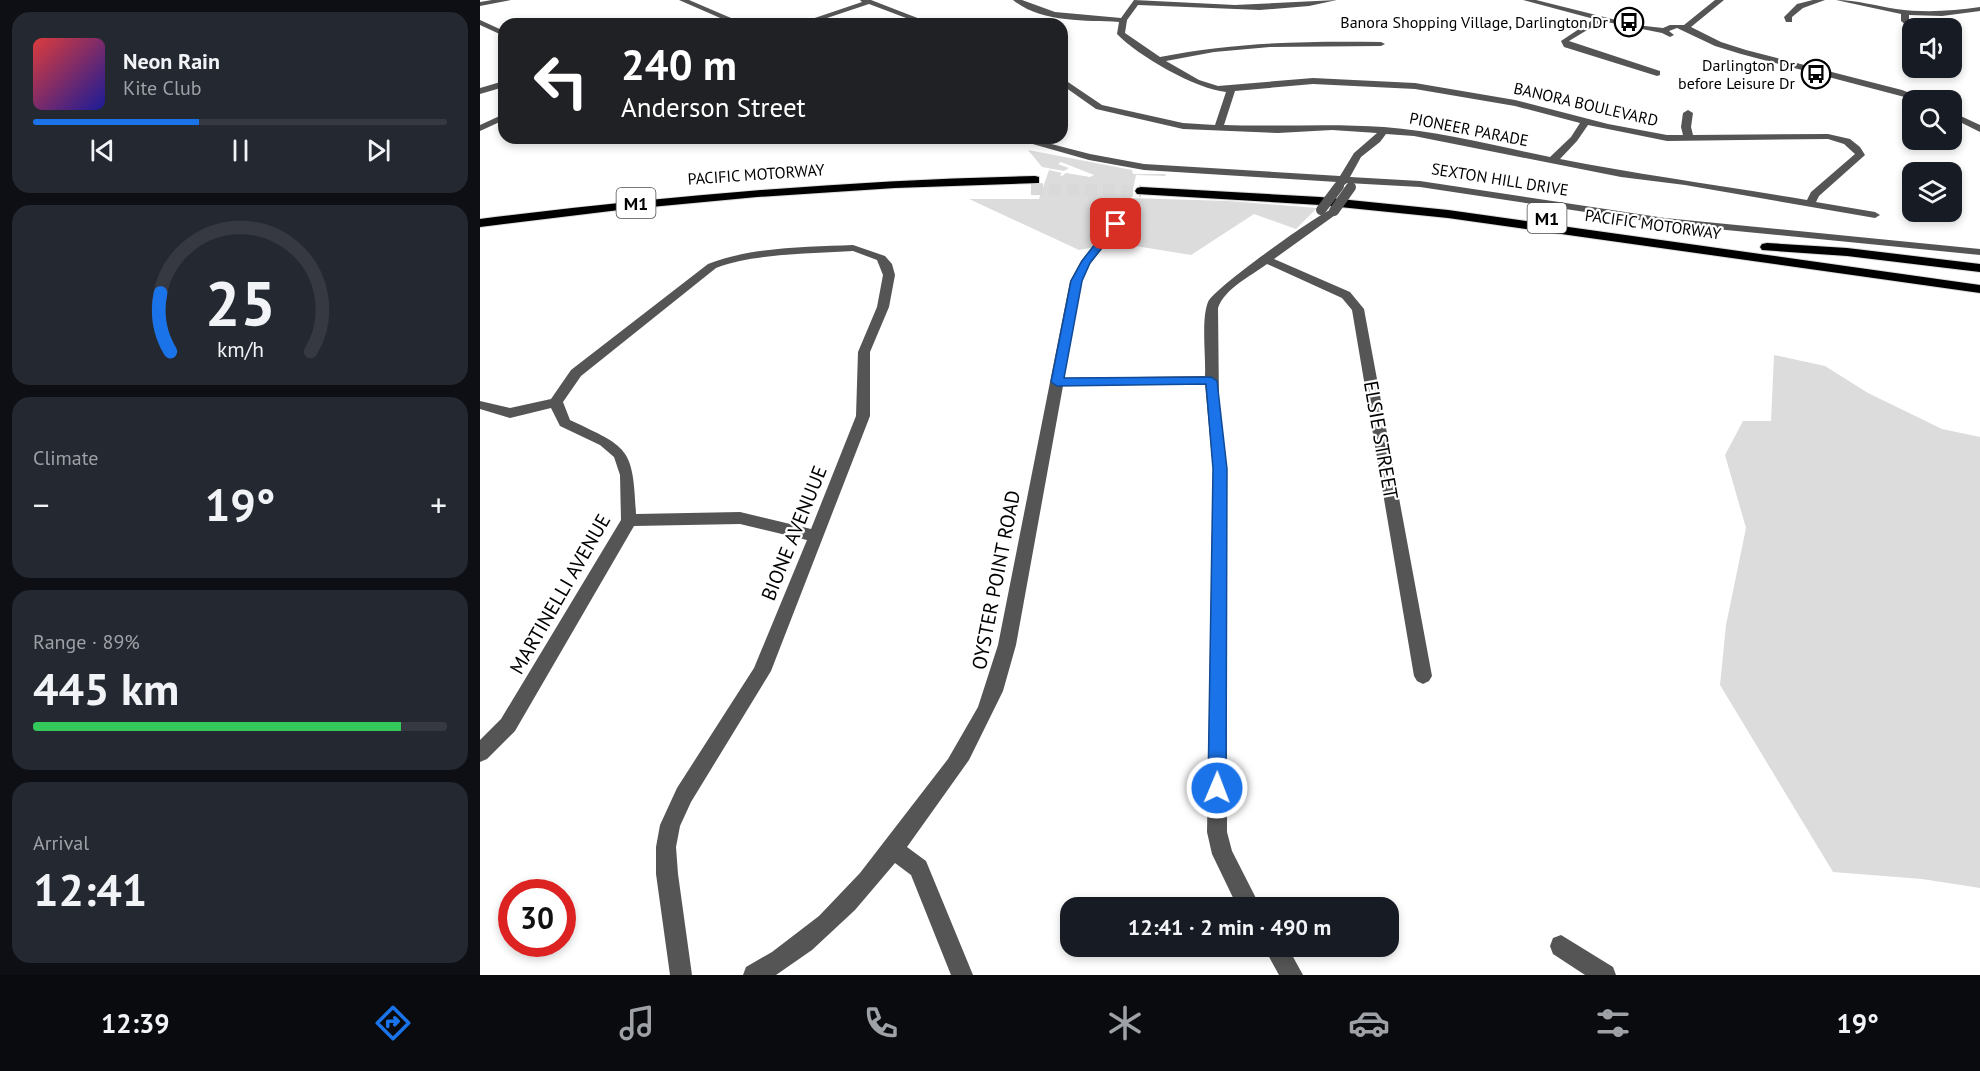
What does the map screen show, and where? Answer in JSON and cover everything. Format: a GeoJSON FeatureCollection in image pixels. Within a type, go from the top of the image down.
{"type":"FeatureCollection","features":[{"type":"Feature","properties":{"kind":"highway","name":"PACIFIC MOTORWAY"},"geometry":{"type":"LineString","coordinates":[[480,223],[683,198],[792,193],[943,191],[1033,185]]}},
{"type":"Feature","properties":{"kind":"highway","name":"PACIFIC MOTORWAY"},"geometry":{"type":"LineString","coordinates":[[1980,278],[1767,247],[1398,199],[1250,187],[1142,187],[1448,214],[1980,289]]}},
{"type":"Feature","properties":{"kind":"highway","name":"PACIFIC MOTORWAY"},"geometry":{"type":"LineString","coordinates":[[480,232],[792,193]]}},
{"type":"Feature","properties":{"kind":"highway"},"geometry":{"type":"LineString","coordinates":[[1642,240],[1670,248],[1980,298]]}},
{"type":"Feature","properties":{"kind":"highway"},"geometry":{"type":"LineString","coordinates":[[1767,247],[1847,252],[1980,268]]}},
{"type":"Feature","properties":{"kind":"street"},"geometry":{"type":"LineString","coordinates":[[480,4],[507,0]]}},
{"type":"Feature","properties":{"kind":"street"},"geometry":{"type":"LineString","coordinates":[[683,0],[726,18]]}},
{"type":"Feature","properties":{"kind":"street"},"geometry":{"type":"LineString","coordinates":[[1017,0],[1031,9],[1047,14],[1123,20]]}},
{"type":"Feature","properties":{"kind":"street"},"geometry":{"type":"LineString","coordinates":[[1218,129],[1231,91],[1194,82],[1121,34],[1120,27],[1123,20],[1137,1],[1239,8],[1289,6],[1333,0]]}},
{"type":"Feature","properties":{"kind":"street"},"geometry":{"type":"LineString","coordinates":[[1527,0],[1664,31],[1715,47],[1838,78],[1902,98]]}},
{"type":"Feature","properties":{"kind":"street"},"geometry":{"type":"LineString","coordinates":[[1684,28],[1720,0]]}},
{"type":"Feature","properties":{"kind":"street"},"geometry":{"type":"LineString","coordinates":[[1789,20],[1788,17],[1798,6],[1821,0]]}},
{"type":"Feature","properties":{"kind":"street"},"geometry":{"type":"LineString","coordinates":[[1841,0],[1905,13],[1938,15],[1980,9]]}},
{"type":"Feature","properties":{"kind":"street"},"geometry":{"type":"LineString","coordinates":[[818,18],[867,1],[913,18]]}},
{"type":"Feature","properties":{"kind":"street"},"geometry":{"type":"LineString","coordinates":[[1905,13],[1905,18]]}},
{"type":"Feature","properties":{"kind":"street"},"geometry":{"type":"LineString","coordinates":[[1601,18],[1568,38],[1565,41],[1567,45],[1657,73]]}},
{"type":"Feature","properties":{"kind":"street"},"geometry":{"type":"LineString","coordinates":[[480,22],[498,31]]}},
{"type":"Feature","properties":{"kind":"street"},"geometry":{"type":"LineString","coordinates":[[1664,31],[1670,27],[1684,28],[1719,45],[1849,77],[1902,93]]}},
{"type":"Feature","properties":{"kind":"street"},"geometry":{"type":"LineString","coordinates":[[1683,38],[1696,34]]}},
{"type":"Feature","properties":{"kind":"street"},"geometry":{"type":"LineString","coordinates":[[1159,60],[1203,50],[1261,44],[1312,42],[1382,44]]}},
{"type":"Feature","properties":{"kind":"street","name":"BANORA BOULEVARD"},"geometry":{"type":"LineString","coordinates":[[1231,91],[1313,81],[1415,86],[1515,103],[1646,134],[1689,139],[1815,136],[1837,138],[1851,144],[1860,155],[1816,193],[1810,204]]}},
{"type":"Feature","properties":{"kind":"street","name":"PIONEER PARADE"},"geometry":{"type":"LineString","coordinates":[[1068,85],[1099,107],[1178,125],[1218,129],[1325,127],[1414,133],[1621,174],[1685,182],[1875,215]]}},
{"type":"Feature","properties":{"kind":"street"},"geometry":{"type":"LineString","coordinates":[[480,91],[498,86]]}},
{"type":"Feature","properties":{"kind":"street"},"geometry":{"type":"LineString","coordinates":[[1688,113],[1686,127],[1689,139]]}},
{"type":"Feature","properties":{"kind":"street"},"geometry":{"type":"LineString","coordinates":[[1962,115],[1980,123]]}},
{"type":"Feature","properties":{"kind":"street"},"geometry":{"type":"LineString","coordinates":[[480,128],[498,120]]}},
{"type":"Feature","properties":{"kind":"street"},"geometry":{"type":"LineString","coordinates":[[1962,120],[1980,129]]}},
{"type":"Feature","properties":{"kind":"street"},"geometry":{"type":"LineString","coordinates":[[1552,161],[1576,137],[1586,121]]}},
{"type":"Feature","properties":{"kind":"street"},"geometry":{"type":"LineString","coordinates":[[480,132],[498,124]]}},
{"type":"Feature","properties":{"kind":"street"},"geometry":{"type":"LineString","coordinates":[[1244,897],[1222,854],[1217,832],[1220,469],[1211,381],[1211,316],[1215,299],[1265,259],[1334,211],[1356,179],[1367,152],[1384,130]]}},
{"type":"Feature","properties":{"kind":"street"},"geometry":{"type":"LineString","coordinates":[[1293,239],[1321,210],[1358,154],[1374,143]]}},
{"type":"Feature","properties":{"kind":"street","name":"SEXTON HILL DRIVE"},"geometry":{"type":"LineString","coordinates":[[1040,144],[1089,157],[1144,167],[1344,178]]}},
{"type":"Feature","properties":{"kind":"street","name":"SEXTON HILL DRIVE"},"geometry":{"type":"LineString","coordinates":[[1065,144],[1106,155],[1165,164],[1453,188],[1703,225],[1980,252]]}},
{"type":"Feature","properties":{"kind":"street","name":"SEXTON HILL DRIVE"},"geometry":{"type":"LineString","coordinates":[[1356,179],[1427,177],[1587,204],[1704,220],[1980,245]]}},
{"type":"Feature","properties":{"kind":"street","name":"OYSTER POINT ROAD"},"geometry":{"type":"LineString","coordinates":[[754,975],[791,954],[838,914],[893,850],[966,747],[993,695],[1007,645],[1076,281],[1085,263],[1116,224]]}},
{"type":"Feature","properties":{"kind":"street","name":"BIONE AVENUUE"},"geometry":{"type":"LineString","coordinates":[[556,402],[576,374],[712,266],[746,256],[840,248],[869,252],[881,258],[888,268],[886,294],[864,352],[863,416],[762,671],[684,795],[670,825],[666,847],[667,874],[681,975]]}},
{"type":"Feature","properties":{"kind":"street","name":"ELSIE STREET"},"geometry":{"type":"LineString","coordinates":[[1265,259],[1337,291],[1351,300],[1358,309],[1423,676]]}},
{"type":"Feature","properties":{"kind":"street"},"geometry":{"type":"LineString","coordinates":[[1057,382],[1211,381]]}},
{"type":"Feature","properties":{"kind":"street"},"geometry":{"type":"LineString","coordinates":[[480,405],[510,413],[556,402]]}},
{"type":"Feature","properties":{"kind":"street","name":"MARTINELLI AVENUE"},"geometry":{"type":"LineString","coordinates":[[480,753],[508,725],[628,520],[627,475],[620,455],[605,442],[566,423],[560,416],[556,402]]}},
{"type":"Feature","properties":{"kind":"street"},"geometry":{"type":"LineString","coordinates":[[628,520],[740,518],[816,536]]}},
{"type":"Feature","properties":{"kind":"street"},"geometry":{"type":"LineString","coordinates":[[893,850],[919,868],[962,975]]}},
{"type":"Feature","properties":{"kind":"street"},"geometry":{"type":"LineString","coordinates":[[1561,946],[1605,975]]}},
{"type":"Feature","properties":{"kind":"street"},"geometry":{"type":"LineString","coordinates":[[1281,957],[1292,975]]}},
{"type":"Feature","properties":{"kind":"shaded area"},"geometry":{"type":"Polygon","coordinates":[[[1028,150],[1132,170],[1133,174],[1166,174],[1165,176],[1136,175],[1131,198],[1229,201],[1317,208],[1296,229],[1254,214],[1191,255],[1117,243],[1079,250],[969,199],[1039,199],[1049,170],[1062,173],[1060,175],[1062,176],[1066,173],[1090,177],[1094,175],[1061,162],[1058,164],[1069,168],[1064,171],[1042,167],[1028,150]]]}},
{"type":"Feature","properties":{"kind":"shaded area"},"geometry":{"type":"Polygon","coordinates":[[[1774,355],[1825,366],[1868,393],[1942,429],[1980,437],[1980,888],[1922,879],[1833,872],[1720,685],[1726,625],[1746,528],[1725,455],[1743,421],[1771,421],[1774,355]]]}},
{"type":"Feature","properties":{"kind":"tunnel"},"geometry":{"type":"LineString","coordinates":[[1031,189],[1141,191]]}},
{"type":"Feature","properties":{"kind":"place","name":"Banora Shopping Village, Darlington Dr"},"geometry":{"type":"Point","coordinates":[1629,22]}},
{"type":"Feature","properties":{"kind":"place","name":"Darlington Dr before Leisure Dr"},"geometry":{"type":"Point","coordinates":[1816,74]}},
{"type":"Feature","properties":{"kind":"route"},"geometry":{"type":"LineString","coordinates":[[1116,224],[1085,263],[1076,281],[1057,382],[1211,381],[1220,469],[1217,788]]}}]}
